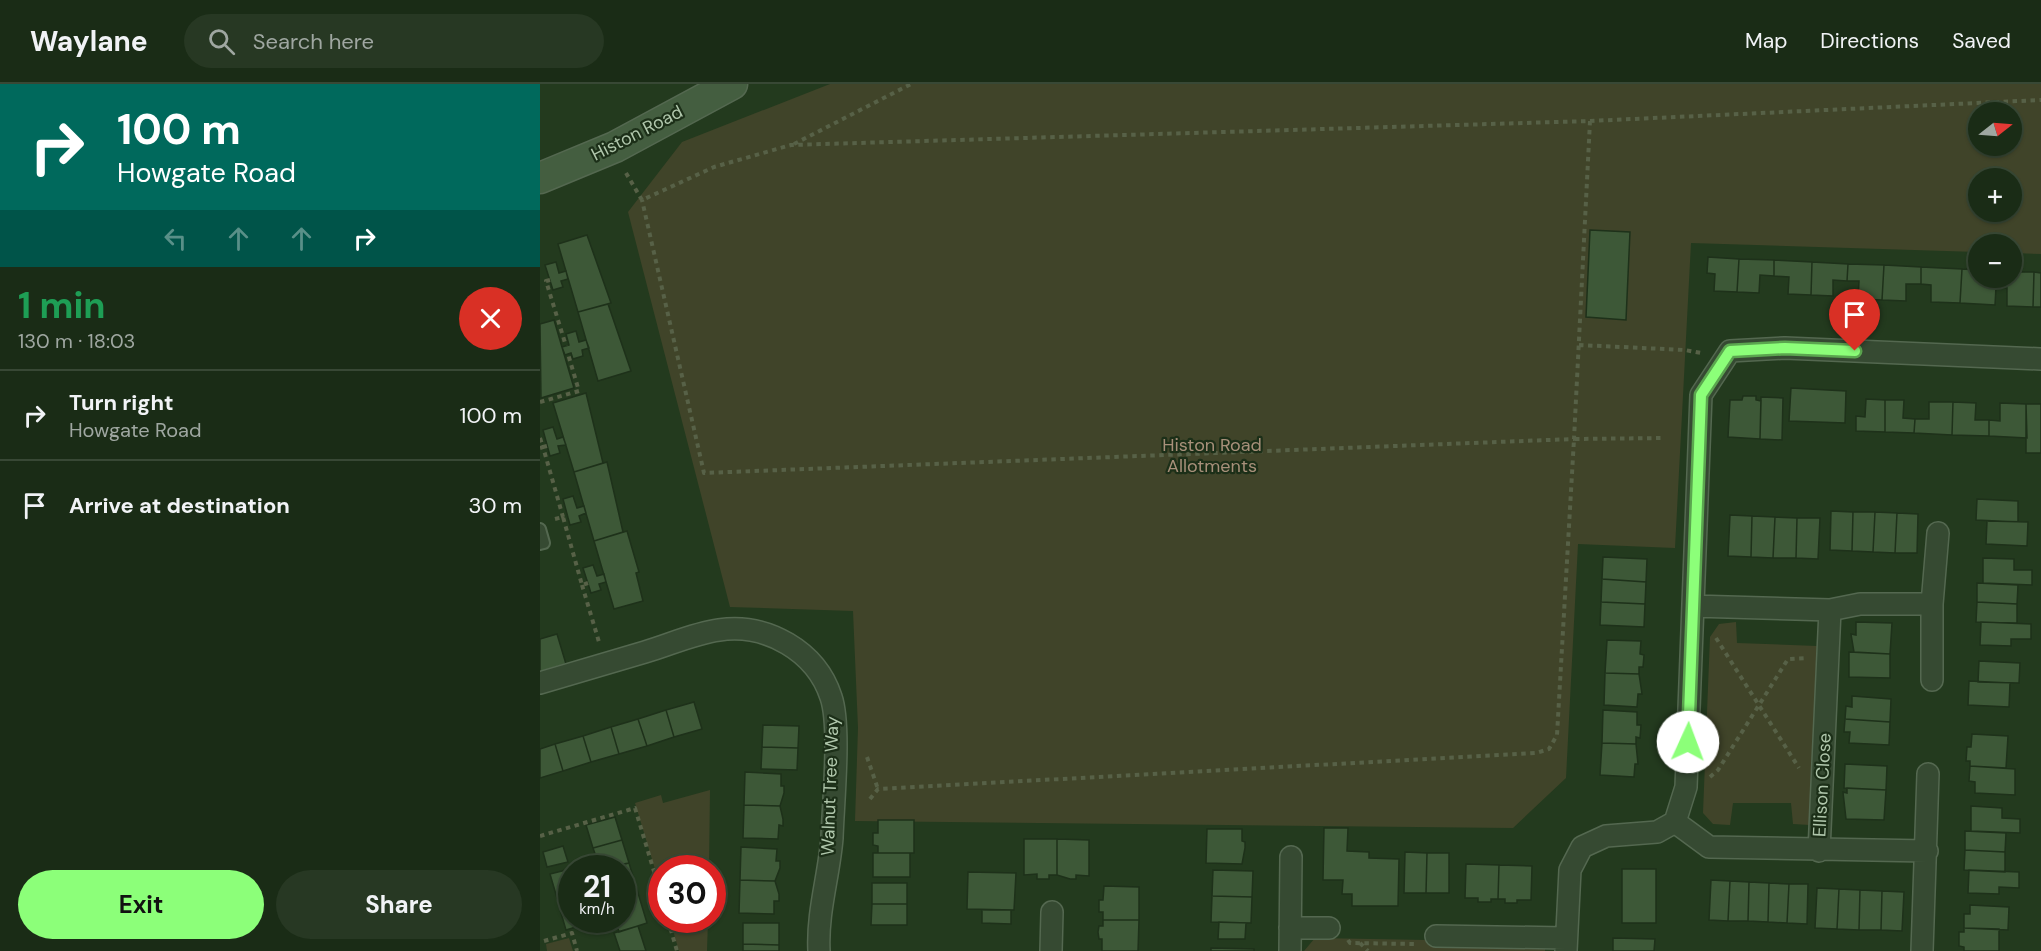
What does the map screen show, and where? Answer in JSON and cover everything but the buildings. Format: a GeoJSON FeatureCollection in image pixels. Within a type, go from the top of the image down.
{"type":"FeatureCollection","features":[{"type":"Feature","properties":{"kind":"main road","name":"Histon Road"},"geometry":{"type":"LineString","coordinates":[[540,178],[615,147],[732,84]]}},
{"type":"Feature","properties":{"kind":"street"},"geometry":{"type":"LineString","coordinates":[[1436,936],[1566,945],[1570,870],[1582,847],[1606,836],[1658,832],[1675,822],[1686,787],[1701,395],[1730,351],[1785,348],[2041,359]]}},
{"type":"Feature","properties":{"kind":"street"},"geometry":{"type":"LineString","coordinates":[[1932,680],[1932,604],[1938,533]]}},
{"type":"Feature","properties":{"kind":"street"},"geometry":{"type":"LineString","coordinates":[[1693,606],[1830,610],[1860,604],[1932,604]]}},
{"type":"Feature","properties":{"kind":"street","name":"Ellison Close"},"geometry":{"type":"LineString","coordinates":[[1819,851],[1830,610]]}},
{"type":"Feature","properties":{"kind":"street","name":"Walnut Tree Way"},"geometry":{"type":"LineString","coordinates":[[540,683],[719,630],[752,630],[779,638],[801,652],[817,669],[831,697],[836,720],[831,841],[818,926],[819,951]]}},
{"type":"Feature","properties":{"kind":"street"},"geometry":{"type":"LineString","coordinates":[[1922,951],[1928,774]]}},
{"type":"Feature","properties":{"kind":"street","name":"Ellison Close"},"geometry":{"type":"LineString","coordinates":[[1675,822],[1709,847],[1819,851],[1927,851]]}},
{"type":"Feature","properties":{"kind":"street"},"geometry":{"type":"LineString","coordinates":[[1290,951],[1291,857]]}},
{"type":"Feature","properties":{"kind":"street"},"geometry":{"type":"LineString","coordinates":[[1051,951],[1052,912]]}},
{"type":"Feature","properties":{"kind":"street"},"geometry":{"type":"LineString","coordinates":[[1290,928],[1329,928]]}},
{"type":"Feature","properties":{"kind":"lane"},"geometry":{"type":"LineString","coordinates":[[540,529],[544,543],[540,544]]}},
{"type":"Feature","properties":{"kind":"path"},"geometry":{"type":"LineString","coordinates":[[642,200],[714,168],[791,145],[911,84]]}},
{"type":"Feature","properties":{"kind":"path"},"geometry":{"type":"LineString","coordinates":[[791,145],[1590,121],[2041,100]]}},
{"type":"Feature","properties":{"kind":"path"},"geometry":{"type":"LineString","coordinates":[[870,799],[878,789],[1536,753],[1549,749],[1557,735],[1580,345],[1590,121]]}},
{"type":"Feature","properties":{"kind":"path"},"geometry":{"type":"LineString","coordinates":[[615,147],[631,184],[642,200],[704,472],[1574,438],[1664,438]]}},
{"type":"Feature","properties":{"kind":"path"},"geometry":{"type":"LineString","coordinates":[[540,283],[548,280],[566,346]]}},
{"type":"Feature","properties":{"kind":"path"},"geometry":{"type":"LineString","coordinates":[[1580,345],[1685,350],[1705,354],[1730,351]]}},
{"type":"Feature","properties":{"kind":"path"},"geometry":{"type":"LineString","coordinates":[[540,402],[579,391],[568,354]]}},
{"type":"Feature","properties":{"kind":"path"},"geometry":{"type":"LineString","coordinates":[[540,438],[565,516],[605,664]]}},
{"type":"Feature","properties":{"kind":"path"},"geometry":{"type":"LineString","coordinates":[[551,521],[565,516]]}},
{"type":"Feature","properties":{"kind":"path"},"geometry":{"type":"LineString","coordinates":[[582,585],[588,584]]}},
{"type":"Feature","properties":{"kind":"path"},"geometry":{"type":"LineString","coordinates":[[1693,606],[1800,770]]}},
{"type":"Feature","properties":{"kind":"path"},"geometry":{"type":"LineString","coordinates":[[1704,781],[1718,770],[1788,659],[1816,658]]}},
{"type":"Feature","properties":{"kind":"path"},"geometry":{"type":"LineString","coordinates":[[867,757],[878,789]]}},
{"type":"Feature","properties":{"kind":"path"},"geometry":{"type":"LineString","coordinates":[[540,836],[635,808],[649,855]]}},
{"type":"Feature","properties":{"kind":"path"},"geometry":{"type":"LineString","coordinates":[[1329,928],[1342,930],[1350,943],[1428,944],[1436,936]]}},
{"type":"Feature","properties":{"kind":"path"},"geometry":{"type":"LineString","coordinates":[[544,941],[572,933],[577,951]]}},
{"type":"Feature","properties":{"kind":"path"},"geometry":{"type":"LineString","coordinates":[[672,933],[677,951]]}},
{"type":"Feature","properties":{"kind":"path"},"geometry":{"type":"LineString","coordinates":[[1360,943],[1368,951]]}},
{"type":"Feature","properties":{"kind":"green space","name":"Histon Road Allotments"},"geometry":{"type":"Polygon","coordinates":[[[830,84],[2041,84],[2041,254],[2022,253],[2022,234],[1968,234],[1968,252],[1691,243],[1675,548],[1578,544],[1566,778],[1513,828],[855,821],[858,728],[853,611],[730,607],[628,212],[682,142],[830,84]]]}},
{"type":"Feature","properties":{"kind":"green space"},"geometry":{"type":"Polygon","coordinates":[[[1736,622],[1737,643],[1817,646],[1810,825],[1793,824],[1791,803],[1733,803],[1730,825],[1713,824],[1703,813],[1710,637],[1719,624],[1736,622]]]}},
{"type":"Feature","properties":{"kind":"green space"},"geometry":{"type":"Polygon","coordinates":[[[710,790],[709,855],[651,855],[635,803],[661,795],[663,803],[710,790]]]}},
{"type":"Feature","properties":{"kind":"green space"},"geometry":{"type":"Polygon","coordinates":[[[674,933],[708,933],[707,951],[679,951],[674,933]]]}},
{"type":"Feature","properties":{"kind":"green space"},"geometry":{"type":"Polygon","coordinates":[[[569,938],[573,951],[547,951],[546,944],[569,938]]]}},
{"type":"Feature","properties":{"kind":"green space"},"geometry":{"type":"Polygon","coordinates":[[[1315,938],[1545,942],[1545,951],[1304,951],[1315,938]]]}},
{"type":"Feature","properties":{"kind":"route"},"geometry":{"type":"LineString","coordinates":[[1688,742],[1701,395],[1730,351],[1785,348],[1855,351]]}}]}
